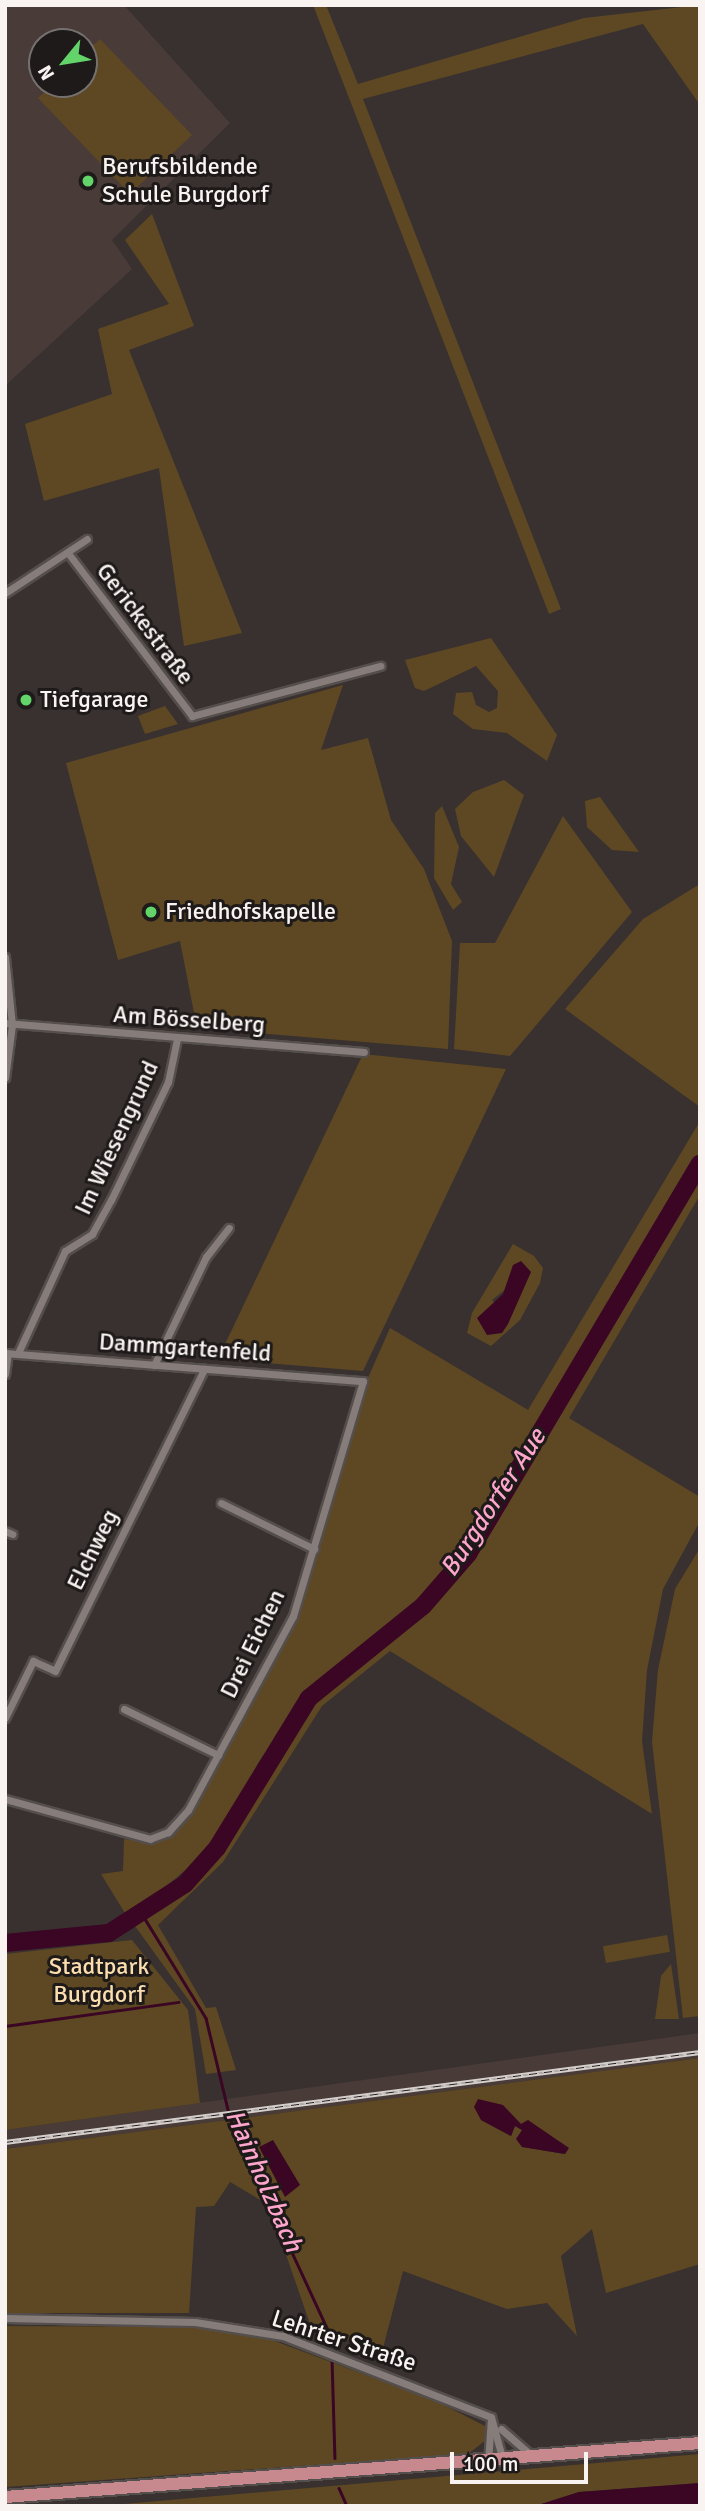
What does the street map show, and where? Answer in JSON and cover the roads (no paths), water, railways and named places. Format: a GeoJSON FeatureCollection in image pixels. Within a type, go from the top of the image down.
{"type":"FeatureCollection","features":[{"type":"Feature","properties":{"kind":"main road"},"geometry":{"type":"LineString","coordinates":[[5,2497],[503,2462],[700,2443]]}},
{"type":"Feature","properties":{"kind":"street"},"geometry":{"type":"LineString","coordinates":[[5,593],[87,540]]}},
{"type":"Feature","properties":{"kind":"street","name":"Gerickestraße"},"geometry":{"type":"LineString","coordinates":[[68,553],[192,716],[380,666]]}},
{"type":"Feature","properties":{"kind":"street"},"geometry":{"type":"LineString","coordinates":[[5,957],[9,1024],[5,1078]]}},
{"type":"Feature","properties":{"kind":"street","name":"Am Bösselberg"},"geometry":{"type":"LineString","coordinates":[[9,1024],[364,1052]]}},
{"type":"Feature","properties":{"kind":"street","name":"Im Wiesengrund"},"geometry":{"type":"LineString","coordinates":[[18,1353],[65,1251],[92,1234],[111,1200],[168,1082],[177,1039]]}},
{"type":"Feature","properties":{"kind":"street"},"geometry":{"type":"LineString","coordinates":[[154,1365],[206,1256],[229,1228]]}},
{"type":"Feature","properties":{"kind":"street"},"geometry":{"type":"LineString","coordinates":[[5,1374],[6,1353]]}},
{"type":"Feature","properties":{"kind":"street","name":"Dammgartenfeld"},"geometry":{"type":"LineString","coordinates":[[6,1353],[363,1381]]}},
{"type":"Feature","properties":{"kind":"street","name":"Elchweg"},"geometry":{"type":"LineString","coordinates":[[5,1718],[33,1661],[55,1671],[204,1369]]}},
{"type":"Feature","properties":{"kind":"street","name":"Drei Eichen"},"geometry":{"type":"LineString","coordinates":[[5,1799],[131,1836],[168,1832],[188,1810],[293,1616],[363,1381]]}},
{"type":"Feature","properties":{"kind":"street"},"geometry":{"type":"LineString","coordinates":[[221,1503],[313,1549]]}},
{"type":"Feature","properties":{"kind":"street"},"geometry":{"type":"LineString","coordinates":[[124,1709],[218,1755]]}},
{"type":"Feature","properties":{"kind":"street","name":"Lehrter Straße"},"geometry":{"type":"LineString","coordinates":[[5,2318],[195,2322],[283,2336],[491,2417]]}},
{"type":"Feature","properties":{"kind":"street"},"geometry":{"type":"LineString","coordinates":[[491,2417],[538,2459]]}},
{"type":"Feature","properties":{"kind":"street"},"geometry":{"type":"LineString","coordinates":[[488,2463],[491,2417]]}},
{"type":"Feature","properties":{"kind":"street"},"geometry":{"type":"LineString","coordinates":[[498,2426],[503,2462]]}},
{"type":"Feature","properties":{"kind":"waterway","name":"Burgdorfer Aue"},"geometry":{"type":"LineString","coordinates":[[5,1943],[109,1933],[185,1884],[217,1848],[309,1698],[423,1606],[468,1554],[700,1164]]}},
{"type":"Feature","properties":{"kind":"waterway","name":"Burgdorfer Aue"},"geometry":{"type":"LineString","coordinates":[[696,1172],[700,1174]]}},
{"type":"Feature","properties":{"kind":"waterway","name":"Hainholzbach"},"geometry":{"type":"LineString","coordinates":[[142,1914],[206,2018],[230,2118],[331,2337]]}},
{"type":"Feature","properties":{"kind":"waterway"},"geometry":{"type":"LineString","coordinates":[[5,2026],[178,2002]]}},
{"type":"Feature","properties":{"kind":"waterway","name":"Hainholzbach"},"geometry":{"type":"LineString","coordinates":[[332,2359],[335,2458]]}},
{"type":"Feature","properties":{"kind":"waterway","name":"Hainholzbach"},"geometry":{"type":"LineString","coordinates":[[339,2488],[347,2506]]}},
{"type":"Feature","properties":{"kind":"railway"},"geometry":{"type":"LineString","coordinates":[[5,2142],[700,2052]]}},
{"type":"Feature","properties":{"kind":"place","name":"Berufsbildende Schule Burgdorf"},"geometry":{"type":"Point","coordinates":[88,181]}},
{"type":"Feature","properties":{"kind":"place","name":"Tiefgarage"},"geometry":{"type":"Point","coordinates":[26,700]}},
{"type":"Feature","properties":{"kind":"place","name":"Friedhofskapelle"},"geometry":{"type":"Point","coordinates":[151,912]}},
{"type":"Feature","properties":{"kind":"park label","name":"Stadtpark Burgdorf"},"geometry":{"type":"Point","coordinates":[99,1981]}}]}
